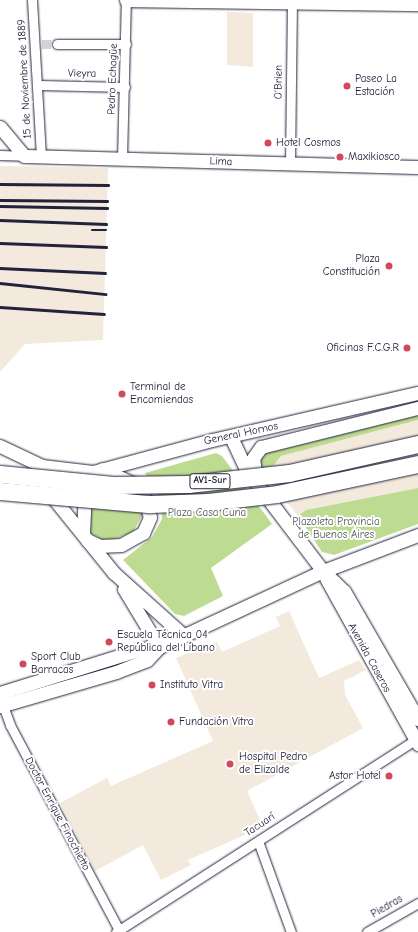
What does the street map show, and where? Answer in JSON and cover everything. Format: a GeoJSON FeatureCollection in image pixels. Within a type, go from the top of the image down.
{"type":"FeatureCollection","features":[{"type":"Feature","properties":{"kind":"highway","name":"AV1-Sur"},"geometry":{"type":"LineString","coordinates":[[0,474],[115,485],[188,484],[289,473],[418,444]]}},
{"type":"Feature","properties":{"kind":"highway","name":"AV1-Sur"},"geometry":{"type":"LineString","coordinates":[[0,491],[150,504],[216,502],[277,494],[418,464]]}},
{"type":"Feature","properties":{"kind":"main road"},"geometry":{"type":"LineString","coordinates":[[126,0],[292,1],[418,4]]}},
{"type":"Feature","properties":{"kind":"main road"},"geometry":{"type":"LineString","coordinates":[[0,127],[24,156]]}},
{"type":"Feature","properties":{"kind":"main road","name":"Lima"},"geometry":{"type":"LineString","coordinates":[[24,156],[418,167]]}},
{"type":"Feature","properties":{"kind":"main road","name":"General Hornos"},"geometry":{"type":"LineString","coordinates":[[0,446],[42,466],[63,471],[97,471],[230,437],[418,393]]}},
{"type":"Feature","properties":{"kind":"main road","name":"General Hornos"},"geometry":{"type":"LineString","coordinates":[[256,478],[252,458],[261,447],[418,408]]}},
{"type":"Feature","properties":{"kind":"main road","name":"Avenida Caseros"},"geometry":{"type":"LineString","coordinates":[[230,437],[247,471],[256,478],[323,571],[417,740]]}},
{"type":"Feature","properties":{"kind":"main road"},"geometry":{"type":"LineString","coordinates":[[97,471],[134,484],[144,497],[150,517],[143,533],[121,545],[100,546],[85,538],[82,500],[97,471]]}},
{"type":"Feature","properties":{"kind":"main road"},"geometry":{"type":"LineString","coordinates":[[54,499],[114,573],[159,647]]}},
{"type":"Feature","properties":{"kind":"main road"},"geometry":{"type":"LineString","coordinates":[[1,700],[141,649],[159,647],[323,571],[418,535]]}},
{"type":"Feature","properties":{"kind":"main road","name":"Avenida Caseros"},"geometry":{"type":"LineString","coordinates":[[323,571],[344,591],[418,719]]}},
{"type":"Feature","properties":{"kind":"main road"},"geometry":{"type":"LineString","coordinates":[[114,573],[184,635]]}},
{"type":"Feature","properties":{"kind":"street","name":"15 de Noviembre de 1889"},"geometry":{"type":"LineString","coordinates":[[32,0],[39,44],[41,156]]}},
{"type":"Feature","properties":{"kind":"street","name":"Pedro Echagüe"},"geometry":{"type":"LineString","coordinates":[[122,159],[126,0]]}},
{"type":"Feature","properties":{"kind":"street","name":"O'Brien"},"geometry":{"type":"LineString","coordinates":[[290,164],[292,1]]}},
{"type":"Feature","properties":{"kind":"street"},"geometry":{"type":"LineString","coordinates":[[57,44],[126,44]]}},
{"type":"Feature","properties":{"kind":"street","name":"Vieyra"},"geometry":{"type":"LineString","coordinates":[[39,85],[125,87]]}},
{"type":"Feature","properties":{"kind":"street"},"geometry":{"type":"LineString","coordinates":[[0,155],[24,156]]}},
{"type":"Feature","properties":{"kind":"street","name":"Doctor Enrique Finochietto"},"geometry":{"type":"LineString","coordinates":[[1,700],[117,931]]}},
{"type":"Feature","properties":{"kind":"street","name":"Tacuarí"},"geometry":{"type":"LineString","coordinates":[[117,931],[417,740]]}},
{"type":"Feature","properties":{"kind":"street"},"geometry":{"type":"LineString","coordinates":[[258,841],[291,932]]}},
{"type":"Feature","properties":{"kind":"street","name":"Piedras"},"geometry":{"type":"LineString","coordinates":[[367,932],[418,903]]}},
{"type":"Feature","properties":{"kind":"shaded area"},"geometry":{"type":"Polygon","coordinates":[[[227,12],[253,13],[253,67],[227,65],[227,12]]]}},
{"type":"Feature","properties":{"kind":"shaded area"},"geometry":{"type":"Polygon","coordinates":[[[0,166],[108,168],[103,340],[25,344],[0,372],[0,166]]]}},
{"type":"Feature","properties":{"kind":"shaded area"},"geometry":{"type":"Polygon","coordinates":[[[418,420],[418,488],[306,510],[298,516],[261,470],[274,465],[281,456],[418,420]]]}},
{"type":"Feature","properties":{"kind":"shaded area","name":"Hospital Pedro de Elizalde"},"geometry":{"type":"Polygon","coordinates":[[[289,611],[319,678],[359,660],[366,670],[344,681],[345,695],[363,728],[247,791],[263,827],[188,860],[191,865],[161,880],[143,845],[95,871],[60,803],[107,778],[111,786],[213,741],[176,658],[217,642],[222,652],[280,626],[276,617],[289,611]]]}},
{"type":"Feature","properties":{"kind":"green space"},"geometry":{"type":"Polygon","coordinates":[[[418,413],[418,420],[281,456],[274,465],[261,470],[260,458],[269,451],[418,413]]]}},
{"type":"Feature","properties":{"kind":"green space","name":"Plaza Casa Cuna"},"geometry":{"type":"Polygon","coordinates":[[[216,453],[222,456],[272,524],[211,568],[223,596],[184,616],[175,614],[123,560],[152,537],[162,519],[160,499],[145,473],[216,453]]]}},
{"type":"Feature","properties":{"kind":"green space","name":"Plazoleta Provincia de Buenos Aires"},"geometry":{"type":"Polygon","coordinates":[[[418,488],[418,524],[334,555],[322,552],[298,516],[306,510],[418,488]]]}},
{"type":"Feature","properties":{"kind":"green space","name":"Plaza Casa Cuna"},"geometry":{"type":"Polygon","coordinates":[[[90,508],[141,510],[143,514],[133,532],[107,542],[90,533],[86,524],[90,508]]]}},
{"type":"Feature","properties":{"kind":"tunnel"},"geometry":{"type":"LineString","coordinates":[[42,44],[57,44]]}},
{"type":"Feature","properties":{"kind":"railway"},"geometry":{"type":"LineString","coordinates":[[0,184],[108,185]]}},
{"type":"Feature","properties":{"kind":"railway"},"geometry":{"type":"LineString","coordinates":[[0,200],[107,201]]}},
{"type":"Feature","properties":{"kind":"railway"},"geometry":{"type":"LineString","coordinates":[[0,206],[107,208]]}},
{"type":"Feature","properties":{"kind":"railway"},"geometry":{"type":"LineString","coordinates":[[0,220],[106,224]]}},
{"type":"Feature","properties":{"kind":"railway"},"geometry":{"type":"LineString","coordinates":[[92,230],[106,230]]}},
{"type":"Feature","properties":{"kind":"railway"},"geometry":{"type":"LineString","coordinates":[[0,243],[106,247]]}},
{"type":"Feature","properties":{"kind":"railway"},"geometry":{"type":"LineString","coordinates":[[0,268],[105,273]]}},
{"type":"Feature","properties":{"kind":"railway"},"geometry":{"type":"LineString","coordinates":[[0,283],[105,294]]}},
{"type":"Feature","properties":{"kind":"railway"},"geometry":{"type":"LineString","coordinates":[[0,307],[104,314]]}},
{"type":"Feature","properties":{"kind":"place","name":"Paseo La Estación"},"geometry":{"type":"Point","coordinates":[347,86]}},
{"type":"Feature","properties":{"kind":"place","name":"Hotel Cosmos"},"geometry":{"type":"Point","coordinates":[268,143]}},
{"type":"Feature","properties":{"kind":"place","name":"Maxikiosco"},"geometry":{"type":"Point","coordinates":[340,157]}},
{"type":"Feature","properties":{"kind":"place","name":"Plaza Constitución"},"geometry":{"type":"Point","coordinates":[389,266]}},
{"type":"Feature","properties":{"kind":"place","name":"Oficinas F.C.G.R"},"geometry":{"type":"Point","coordinates":[407,348]}},
{"type":"Feature","properties":{"kind":"place","name":"Terminal de Encomiendas"},"geometry":{"type":"Point","coordinates":[122,394]}},
{"type":"Feature","properties":{"kind":"place","name":"Escuela Técnica 04 República del Líbano"},"geometry":{"type":"Point","coordinates":[109,642]}},
{"type":"Feature","properties":{"kind":"place","name":"Sport Club Barracas"},"geometry":{"type":"Point","coordinates":[23,664]}},
{"type":"Feature","properties":{"kind":"place","name":"Instituto Vitra"},"geometry":{"type":"Point","coordinates":[152,685]}},
{"type":"Feature","properties":{"kind":"place","name":"Fundación Vitra"},"geometry":{"type":"Point","coordinates":[171,722]}},
{"type":"Feature","properties":{"kind":"place","name":"Hospital Pedro de Elizalde"},"geometry":{"type":"Point","coordinates":[230,764]}},
{"type":"Feature","properties":{"kind":"place","name":"Astor Hotel"},"geometry":{"type":"Point","coordinates":[389,776]}}]}
